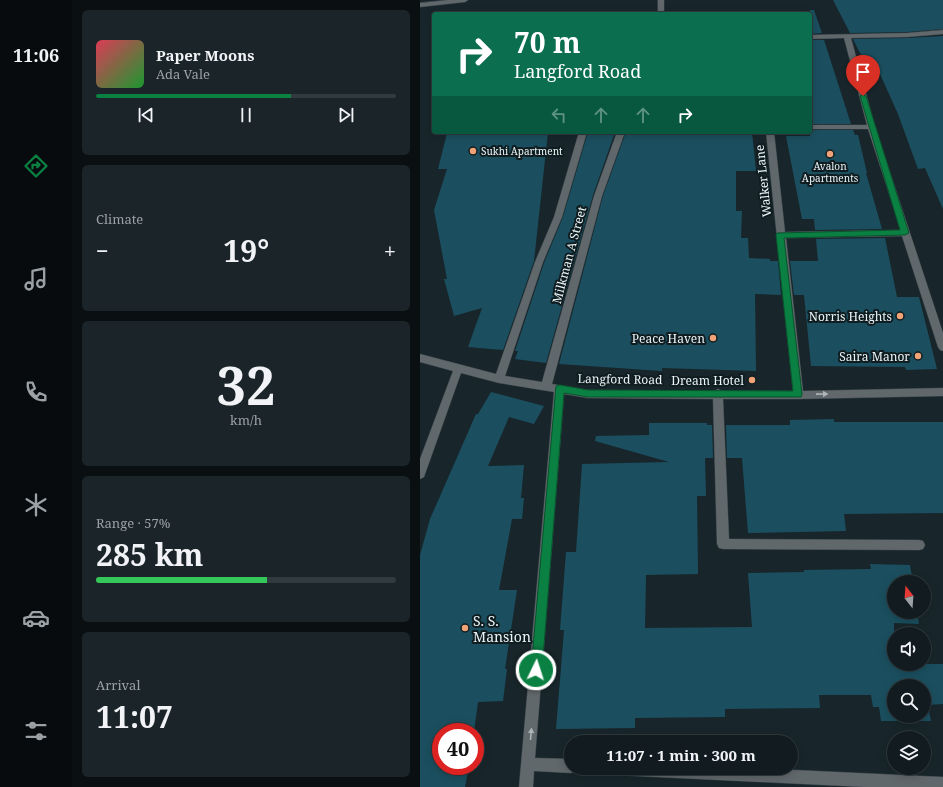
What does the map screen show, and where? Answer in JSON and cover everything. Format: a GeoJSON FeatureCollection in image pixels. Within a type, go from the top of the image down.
{"type":"FeatureCollection","features":[{"type":"Feature","properties":{"kind":"street"},"geometry":{"type":"LineString","coordinates":[[420,5],[465,0]]}},
{"type":"Feature","properties":{"kind":"street"},"geometry":{"type":"LineString","coordinates":[[660,12],[661,0]]}},
{"type":"Feature","properties":{"kind":"street"},"geometry":{"type":"LineString","coordinates":[[812,37],[943,32]]}},
{"type":"Feature","properties":{"kind":"street"},"geometry":{"type":"LineString","coordinates":[[847,36],[871,126],[943,347]]}},
{"type":"Feature","properties":{"kind":"street"},"geometry":{"type":"LineString","coordinates":[[812,128],[871,126]]}},
{"type":"Feature","properties":{"kind":"street","name":"Milkman A Street"},"geometry":{"type":"LineString","coordinates":[[499,379],[539,262],[558,217],[582,134]]}},
{"type":"Feature","properties":{"kind":"street","name":"Milkman A Street"},"geometry":{"type":"LineString","coordinates":[[546,387],[598,196],[620,134]]}},
{"type":"Feature","properties":{"kind":"street","name":"Walker Lane"},"geometry":{"type":"LineString","coordinates":[[770,134],[798,394]]}},
{"type":"Feature","properties":{"kind":"street"},"geometry":{"type":"LineString","coordinates":[[780,235],[905,233]]}},
{"type":"Feature","properties":{"kind":"street","name":"Langford Road"},"geometry":{"type":"LineString","coordinates":[[420,358],[499,379],[588,394],[943,392]]}},
{"type":"Feature","properties":{"kind":"street"},"geometry":{"type":"LineString","coordinates":[[420,474],[422,460],[458,369]]}},
{"type":"Feature","properties":{"kind":"street"},"geometry":{"type":"LineString","coordinates":[[526,787],[560,389]]}},
{"type":"Feature","properties":{"kind":"street"},"geometry":{"type":"LineString","coordinates":[[718,393],[723,544],[919,545]]}},
{"type":"Feature","properties":{"kind":"street"},"geometry":{"type":"LineString","coordinates":[[529,764],[564,766]]}},
{"type":"Feature","properties":{"kind":"street"},"geometry":{"type":"LineString","coordinates":[[758,775],[943,784]]}},
{"type":"Feature","properties":{"kind":"building"},"geometry":{"type":"Polygon","coordinates":[[[833,0],[943,0],[943,29],[907,32],[850,33],[833,0]]]}},
{"type":"Feature","properties":{"kind":"building"},"geometry":{"type":"Polygon","coordinates":[[[810,10],[814,10],[822,33],[812,34],[812,12],[810,12],[810,10]]]}},
{"type":"Feature","properties":{"kind":"building"},"geometry":{"type":"Polygon","coordinates":[[[943,36],[943,209],[925,168],[918,169],[898,114],[880,74],[875,74],[871,61],[864,61],[853,39],[943,36]]]}},
{"type":"Feature","properties":{"kind":"building"},"geometry":{"type":"Polygon","coordinates":[[[812,40],[824,40],[851,124],[812,124],[812,40]]]}},
{"type":"Feature","properties":{"kind":"building"},"geometry":{"type":"Polygon","coordinates":[[[812,130],[853,130],[855,135],[858,135],[866,173],[882,229],[815,230],[814,219],[802,219],[786,136],[810,136],[810,134],[812,134],[812,130]]]}},
{"type":"Feature","properties":{"kind":"building"},"geometry":{"type":"Polygon","coordinates":[[[447,134],[548,134],[534,261],[503,350],[468,347],[482,308],[454,316],[444,279],[447,279],[434,210],[447,169],[438,169],[447,134]]]}},
{"type":"Feature","properties":{"kind":"building"},"geometry":{"type":"Polygon","coordinates":[[[587,134],[614,134],[593,195],[546,363],[515,359],[518,351],[515,351],[544,263],[563,217],[587,134]]]}},
{"type":"Feature","properties":{"kind":"building"},"geometry":{"type":"Polygon","coordinates":[[[625,134],[752,134],[756,171],[736,171],[736,211],[742,211],[741,238],[748,238],[749,258],[778,261],[781,295],[755,294],[756,371],[662,368],[662,371],[559,364],[603,196],[625,134]]]}},
{"type":"Feature","properties":{"kind":"building"},"geometry":{"type":"Polygon","coordinates":[[[885,238],[897,297],[919,297],[937,369],[906,370],[905,367],[811,366],[804,295],[794,295],[790,261],[818,261],[816,239],[885,238]]]}},
{"type":"Feature","properties":{"kind":"building"},"geometry":{"type":"Polygon","coordinates":[[[491,392],[544,406],[534,424],[509,417],[488,466],[524,465],[521,498],[524,498],[522,519],[512,519],[499,590],[517,590],[505,669],[507,669],[503,701],[478,702],[475,723],[432,723],[432,775],[467,775],[465,787],[420,787],[420,555],[430,519],[476,414],[478,414],[491,392]]]}},
{"type":"Feature","properties":{"kind":"building"},"geometry":{"type":"Polygon","coordinates":[[[834,419],[834,422],[943,422],[943,513],[844,514],[846,531],[748,533],[742,458],[727,458],[726,425],[790,425],[790,420],[834,419]]]}},
{"type":"Feature","properties":{"kind":"building"},"geometry":{"type":"Polygon","coordinates":[[[649,423],[707,423],[707,425],[712,425],[713,458],[705,458],[706,496],[697,496],[698,574],[646,575],[645,628],[752,627],[748,573],[871,569],[870,564],[910,565],[912,575],[887,575],[887,619],[918,619],[919,624],[894,623],[894,627],[887,627],[887,671],[931,671],[931,664],[943,664],[943,704],[931,705],[931,679],[887,679],[887,721],[881,721],[879,707],[873,707],[871,695],[819,695],[820,708],[725,709],[725,717],[635,718],[635,728],[556,729],[564,630],[560,630],[566,552],[576,552],[582,464],[669,462],[595,441],[596,436],[649,435],[649,423]]]}},
{"type":"Feature","properties":{"kind":"place","name":"Sukhi Apartment"},"geometry":{"type":"Point","coordinates":[473,151]}},
{"type":"Feature","properties":{"kind":"place","name":"Avalon Apartments"},"geometry":{"type":"Point","coordinates":[830,154]}},
{"type":"Feature","properties":{"kind":"place","name":"Norris Heights"},"geometry":{"type":"Point","coordinates":[900,316]}},
{"type":"Feature","properties":{"kind":"place","name":"Peace Haven"},"geometry":{"type":"Point","coordinates":[713,338]}},
{"type":"Feature","properties":{"kind":"place","name":"Saira Manor"},"geometry":{"type":"Point","coordinates":[918,356]}},
{"type":"Feature","properties":{"kind":"place","name":"Dream Hotel"},"geometry":{"type":"Point","coordinates":[752,380]}},
{"type":"Feature","properties":{"kind":"place","name":"S. S. Mansion"},"geometry":{"type":"Point","coordinates":[465,628]}},
{"type":"Feature","properties":{"kind":"route"},"geometry":{"type":"LineString","coordinates":[[536,670],[560,389],[588,394],[798,394],[780,235],[905,233],[863,96]]}}]}
